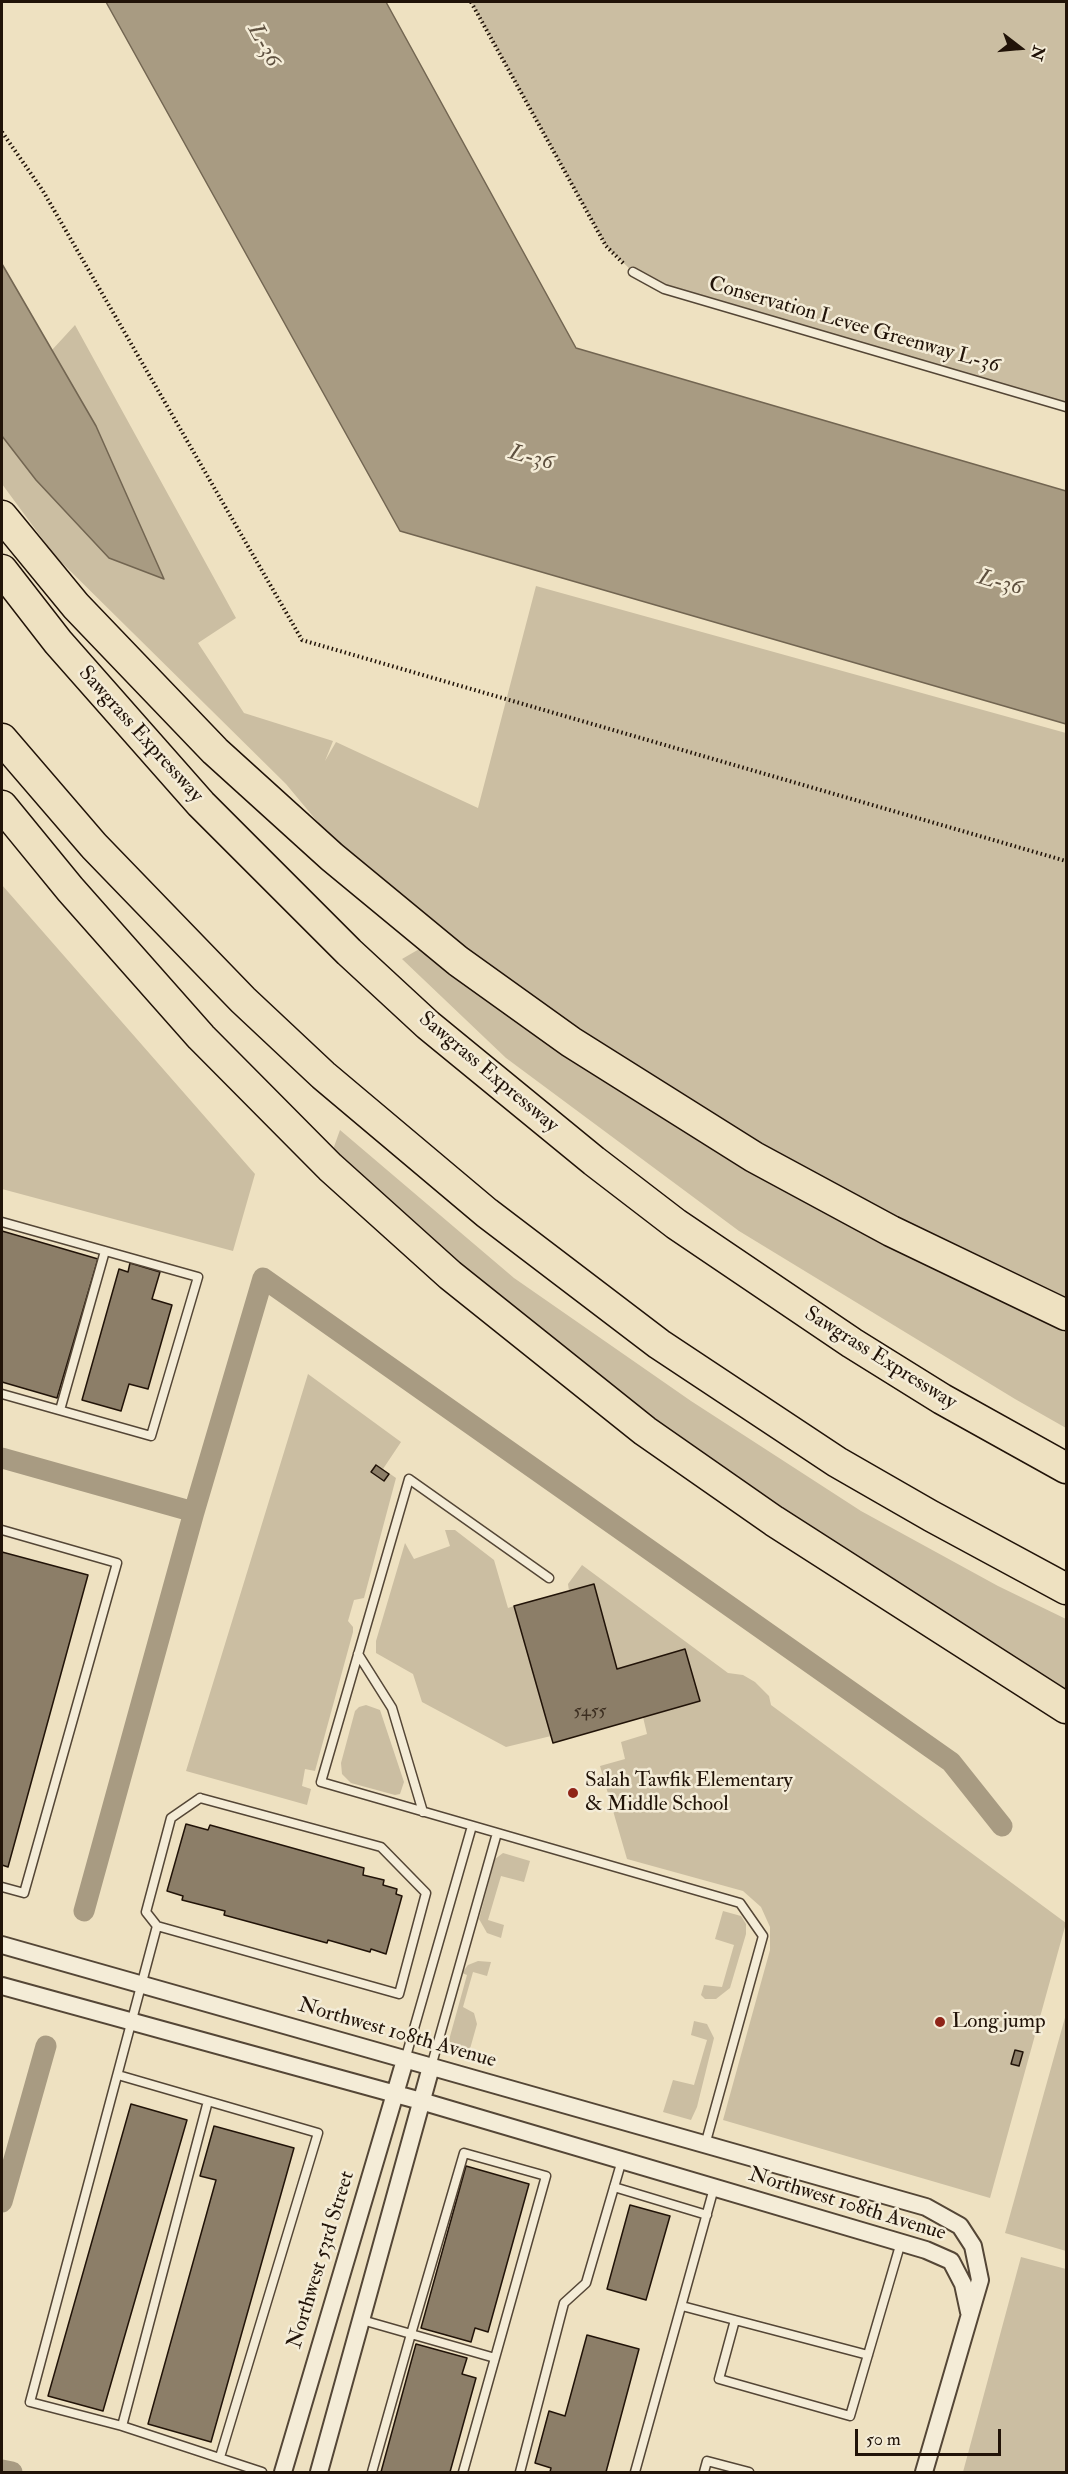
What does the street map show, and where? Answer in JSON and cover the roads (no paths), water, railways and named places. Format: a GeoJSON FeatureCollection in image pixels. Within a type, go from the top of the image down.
{"type":"FeatureCollection","features":[{"type":"Feature","properties":{"kind":"highway"},"geometry":{"type":"LineString","coordinates":[[2,516],[76,606],[215,751],[332,857],[467,968],[580,1048],[753,1157],[891,1231],[1066,1315]]}},
{"type":"Feature","properties":{"kind":"highway","name":"Sawgrass Expressway"},"geometry":{"type":"LineString","coordinates":[[2,570],[58,642],[201,804],[349,952],[472,1062],[676,1224],[765,1286],[942,1398],[1066,1468]]}},
{"type":"Feature","properties":{"kind":"highway"},"geometry":{"type":"LineString","coordinates":[[2,739],[94,846],[243,1000],[323,1075],[487,1213],[659,1344],[837,1462],[1066,1589]]}},
{"type":"Feature","properties":{"kind":"highway"},"geometry":{"type":"LineString","coordinates":[[2,806],[84,905],[201,1037],[330,1167],[450,1275],[590,1390],[663,1444],[792,1532],[1066,1708]]}},
{"type":"Feature","properties":{"kind":"street","name":"Northwest 108th Avenue"},"geometry":{"type":"LineString","coordinates":[[2,1945],[926,2207],[960,2226],[973,2246],[980,2280],[970,2315]]}},
{"type":"Feature","properties":{"kind":"street","name":"Northwest 108th Avenue"},"geometry":{"type":"LineString","coordinates":[[2,1986],[421,2101],[926,2250],[951,2261],[963,2284],[970,2315]]}},
{"type":"Feature","properties":{"kind":"street","name":"Northwest 53rd Street"},"geometry":{"type":"LineString","coordinates":[[283,2472],[405,2060]]}},
{"type":"Feature","properties":{"kind":"street"},"geometry":{"type":"LineString","coordinates":[[319,2472],[431,2067]]}},
{"type":"Feature","properties":{"kind":"street"},"geometry":{"type":"LineString","coordinates":[[924,2472],[970,2315]]}},
{"type":"Feature","properties":{"kind":"lane","name":"Conservation Levee Greenway L-36"},"geometry":{"type":"LineString","coordinates":[[633,272],[664,289],[1066,407]]}},
{"type":"Feature","properties":{"kind":"lane"},"geometry":{"type":"LineString","coordinates":[[2,1222],[198,1277],[151,1436],[2,1394]]}},
{"type":"Feature","properties":{"kind":"lane"},"geometry":{"type":"LineString","coordinates":[[60,1410],[105,1251]]}},
{"type":"Feature","properties":{"kind":"lane"},"geometry":{"type":"LineString","coordinates":[[549,1578],[409,1479],[321,1782],[740,1903],[763,1936],[705,2145]]}},
{"type":"Feature","properties":{"kind":"lane"},"geometry":{"type":"LineString","coordinates":[[2,1530],[117,1563],[24,1893],[2,1887]]}},
{"type":"Feature","properties":{"kind":"lane"},"geometry":{"type":"LineString","coordinates":[[358,1654],[392,1708],[423,1812]]}},
{"type":"Feature","properties":{"kind":"lane"},"geometry":{"type":"LineString","coordinates":[[200,1798],[381,1847],[426,1893],[399,1994],[157,1926],[146,1912],[171,1818],[200,1798]]}},
{"type":"Feature","properties":{"kind":"lane"},"geometry":{"type":"LineString","coordinates":[[405,2060],[472,1826]]}},
{"type":"Feature","properties":{"kind":"lane"},"geometry":{"type":"LineString","coordinates":[[431,2067],[497,1833]]}},
{"type":"Feature","properties":{"kind":"lane"},"geometry":{"type":"LineString","coordinates":[[157,1926],[30,2402],[122,2426],[262,2472]]}},
{"type":"Feature","properties":{"kind":"lane"},"geometry":{"type":"LineString","coordinates":[[118,2075],[318,2133],[220,2457]]}},
{"type":"Feature","properties":{"kind":"lane"},"geometry":{"type":"LineString","coordinates":[[122,2426],[208,2101]]}},
{"type":"Feature","properties":{"kind":"lane"},"geometry":{"type":"LineString","coordinates":[[372,2472],[464,2152],[546,2176],[462,2472]]}},
{"type":"Feature","properties":{"kind":"lane"},"geometry":{"type":"LineString","coordinates":[[520,2472],[564,2303],[586,2283],[621,2160]]}},
{"type":"Feature","properties":{"kind":"lane"},"geometry":{"type":"LineString","coordinates":[[614,2187],[707,2215]]}},
{"type":"Feature","properties":{"kind":"lane"},"geometry":{"type":"LineString","coordinates":[[635,2472],[714,2188]]}},
{"type":"Feature","properties":{"kind":"lane"},"geometry":{"type":"LineString","coordinates":[[735,2320],[719,2379],[850,2416],[901,2242]]}},
{"type":"Feature","properties":{"kind":"lane"},"geometry":{"type":"LineString","coordinates":[[682,2306],[868,2355]]}},
{"type":"Feature","properties":{"kind":"lane"},"geometry":{"type":"LineString","coordinates":[[362,2320],[495,2358]]}},
{"type":"Feature","properties":{"kind":"lane"},"geometry":{"type":"LineString","coordinates":[[704,2472],[707,2461],[749,2472]]}},
{"type":"Feature","properties":{"kind":"water","name":"L-36"},"geometry":{"type":"Polygon","coordinates":[[[106,2],[386,2],[576,348],[1066,491],[1066,724],[400,531],[106,2]]]}},
{"type":"Feature","properties":{"kind":"water"},"geometry":{"type":"Polygon","coordinates":[[[2,264],[96,426],[164,579],[109,558],[36,480],[2,436],[2,264]]]}},
{"type":"Feature","properties":{"kind":"waterway"},"geometry":{"type":"LineString","coordinates":[[2,1458],[194,1512],[263,1278],[951,1762],[1002,1826]]}},
{"type":"Feature","properties":{"kind":"waterway"},"geometry":{"type":"LineString","coordinates":[[84,1911],[194,1512]]}},
{"type":"Feature","properties":{"kind":"waterway"},"geometry":{"type":"LineString","coordinates":[[2,2202],[46,2046]]}},
{"type":"Feature","properties":{"kind":"waterway"},"geometry":{"type":"LineString","coordinates":[[2,2470],[12,2472]]}},
{"type":"Feature","properties":{"kind":"place","name":"Salah Tawfik Elementary & Middle School"},"geometry":{"type":"Point","coordinates":[573,1793]}},
{"type":"Feature","properties":{"kind":"place","name":"Long jump"},"geometry":{"type":"Point","coordinates":[940,2022]}}]}
